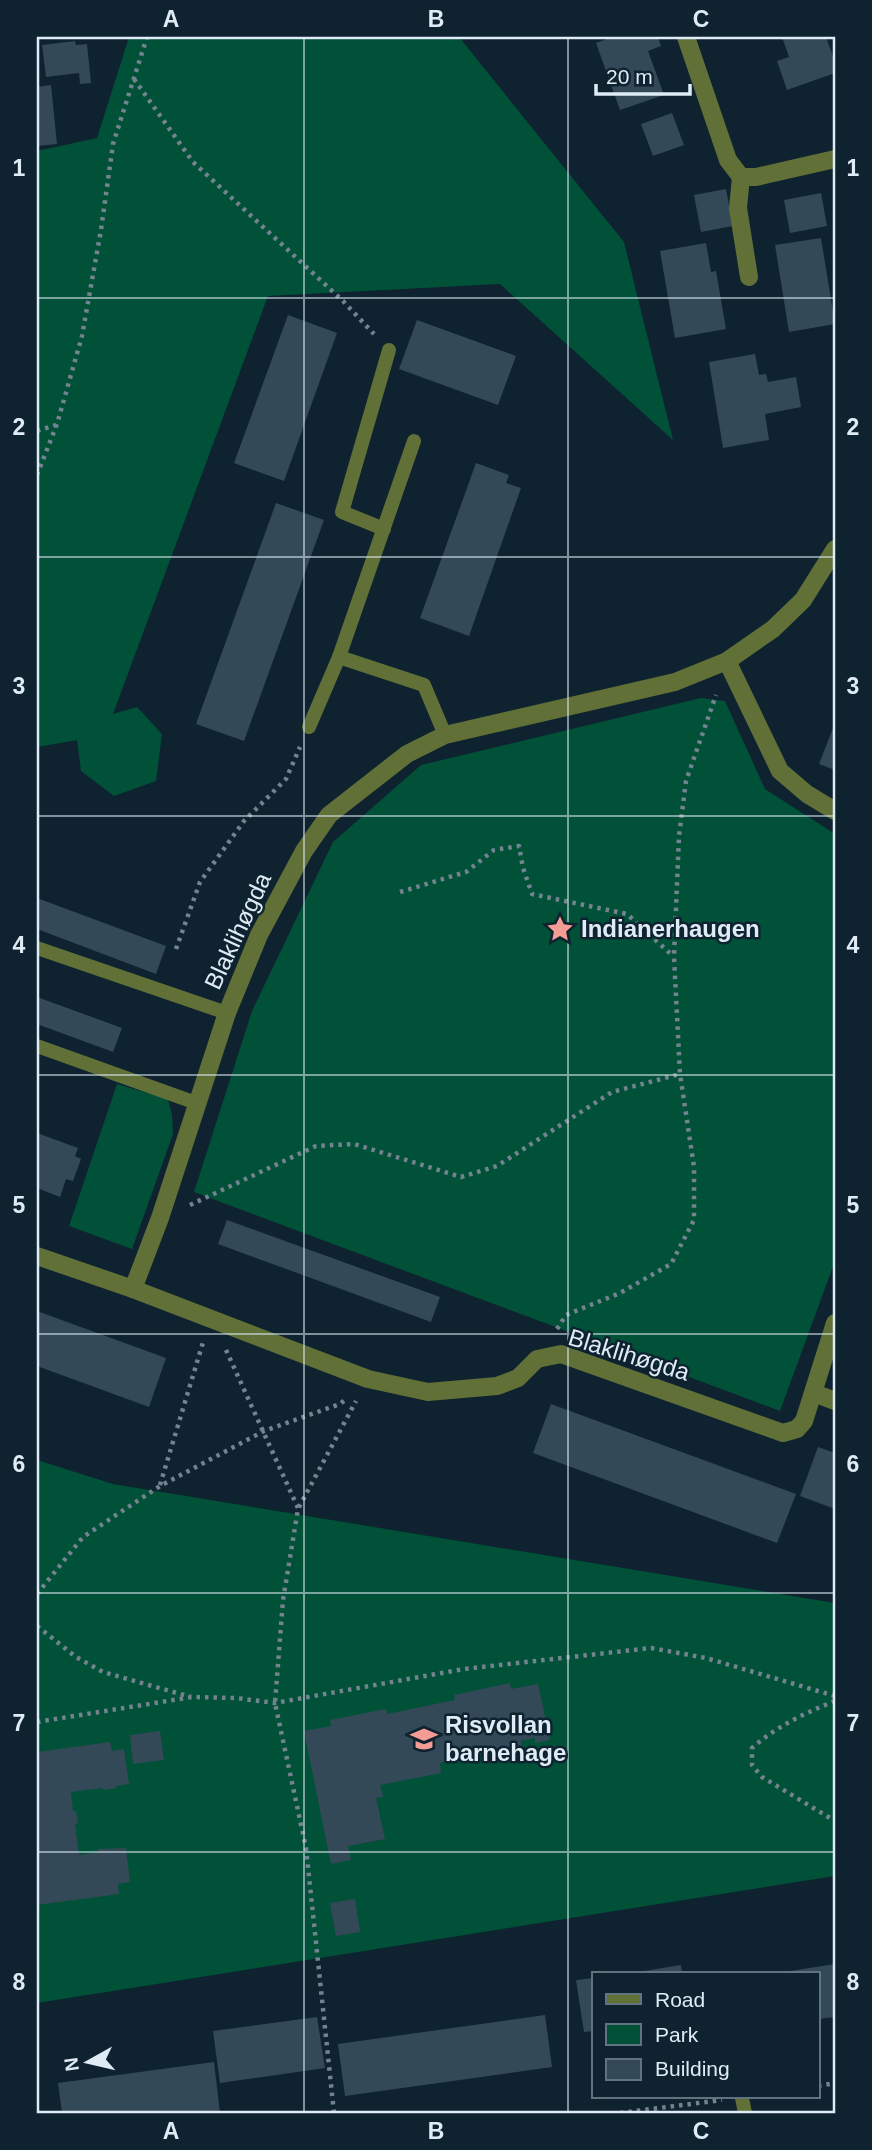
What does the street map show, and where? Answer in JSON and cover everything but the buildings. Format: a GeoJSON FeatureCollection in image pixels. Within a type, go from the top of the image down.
{"type":"FeatureCollection","features":[{"type":"Feature","properties":{"kind":"street"},"geometry":{"type":"LineString","coordinates":[[686,37],[728,160],[741,177],[738,208],[750,276]]}},
{"type":"Feature","properties":{"kind":"street"},"geometry":{"type":"LineString","coordinates":[[741,177],[767,175],[835,159]]}},
{"type":"Feature","properties":{"kind":"street","name":"Blaklihøgda"},"geometry":{"type":"LineString","coordinates":[[133,1289],[199,1104],[227,1013],[259,935],[304,851],[329,816],[407,754],[445,735],[675,682],[727,661],[773,629],[803,600],[835,550]]}},
{"type":"Feature","properties":{"kind":"street"},"geometry":{"type":"LineString","coordinates":[[727,661],[780,771],[807,794],[835,811]]}},
{"type":"Feature","properties":{"kind":"street","name":"Blaklihøgda"},"geometry":{"type":"LineString","coordinates":[[37,1256],[211,1317],[368,1379],[428,1392],[496,1386],[518,1378],[537,1359],[561,1354],[783,1433],[797,1429],[804,1421],[835,1323]]}},
{"type":"Feature","properties":{"kind":"street"},"geometry":{"type":"LineString","coordinates":[[814,1393],[835,1401]]}},
{"type":"Feature","properties":{"kind":"lane"},"geometry":{"type":"LineString","coordinates":[[384,529],[342,512],[388,350]]}},
{"type":"Feature","properties":{"kind":"lane"},"geometry":{"type":"LineString","coordinates":[[309,727],[339,657],[414,441]]}},
{"type":"Feature","properties":{"kind":"lane"},"geometry":{"type":"LineString","coordinates":[[339,657],[424,685],[445,735]]}},
{"type":"Feature","properties":{"kind":"lane"},"geometry":{"type":"LineString","coordinates":[[37,948],[227,1013]]}},
{"type":"Feature","properties":{"kind":"lane"},"geometry":{"type":"LineString","coordinates":[[37,1046],[199,1104]]}},
{"type":"Feature","properties":{"kind":"lane"},"geometry":{"type":"LineString","coordinates":[[743,2098],[745,2113]]}},
{"type":"Feature","properties":{"kind":"path"},"geometry":{"type":"LineString","coordinates":[[37,475],[57,424],[82,336],[113,144],[147,37]]}},
{"type":"Feature","properties":{"kind":"path"},"geometry":{"type":"LineString","coordinates":[[134,79],[193,162],[344,301],[388,350]]}},
{"type":"Feature","properties":{"kind":"path"},"geometry":{"type":"LineString","coordinates":[[37,432],[57,424]]}},
{"type":"Feature","properties":{"kind":"path"},"geometry":{"type":"LineString","coordinates":[[537,1359],[566,1315],[620,1293],[671,1264],[694,1220],[694,1167],[680,1074],[674,957],[680,836],[686,781],[727,661]]}},
{"type":"Feature","properties":{"kind":"path"},"geometry":{"type":"LineString","coordinates":[[176,949],[200,882],[244,821],[286,779],[309,727]]}},
{"type":"Feature","properties":{"kind":"path"},"geometry":{"type":"LineString","coordinates":[[400,892],[466,872],[494,850],[519,846],[532,894],[627,914],[674,957]]}},
{"type":"Feature","properties":{"kind":"path"},"geometry":{"type":"LineString","coordinates":[[160,1218],[316,1146],[354,1144],[461,1177],[497,1166],[612,1092],[680,1074]]}},
{"type":"Feature","properties":{"kind":"path"},"geometry":{"type":"LineString","coordinates":[[211,1317],[298,1509]]}},
{"type":"Feature","properties":{"kind":"path"},"geometry":{"type":"LineString","coordinates":[[160,1486],[211,1317]]}},
{"type":"Feature","properties":{"kind":"path"},"geometry":{"type":"LineString","coordinates":[[37,1594],[83,1537],[160,1486],[264,1431],[340,1404],[368,1379]]}},
{"type":"Feature","properties":{"kind":"path"},"geometry":{"type":"LineString","coordinates":[[334,2113],[306,1848],[275,1703],[283,1600],[298,1509],[368,1379]]}},
{"type":"Feature","properties":{"kind":"path"},"geometry":{"type":"LineString","coordinates":[[37,1626],[76,1657],[103,1672],[192,1697]]}},
{"type":"Feature","properties":{"kind":"path"},"geometry":{"type":"LineString","coordinates":[[37,1722],[192,1697],[236,1698],[275,1703],[464,1669],[651,1648],[706,1658],[835,1698]]}},
{"type":"Feature","properties":{"kind":"path"},"geometry":{"type":"LineString","coordinates":[[835,1698],[795,1717],[769,1733],[752,1748],[752,1765],[762,1777],[835,1821]]}},
{"type":"Feature","properties":{"kind":"path"},"geometry":{"type":"LineString","coordinates":[[620,2113],[743,2098]]}},
{"type":"Feature","properties":{"kind":"green space"},"geometry":{"type":"Polygon","coordinates":[[[129,37],[459,37],[624,242],[673,440],[500,284],[268,296],[113,714],[137,707],[162,734],[156,781],[114,796],[81,771],[77,740],[37,747],[37,151],[97,138],[129,37]]]}},
{"type":"Feature","properties":{"kind":"green space"},"geometry":{"type":"Polygon","coordinates":[[[701,698],[725,701],[765,789],[835,834],[835,1261],[780,1411],[194,1192],[252,1011],[333,842],[421,765],[701,698]]]}},
{"type":"Feature","properties":{"kind":"green space"},"geometry":{"type":"Polygon","coordinates":[[[117,1084],[168,1099],[172,1115],[173,1134],[132,1249],[69,1226],[117,1084]]]}},
{"type":"Feature","properties":{"kind":"green space"},"geometry":{"type":"Polygon","coordinates":[[[37,1460],[113,1484],[835,1603],[835,1876],[37,2003],[37,1460]]]}},
{"type":"Feature","properties":{"kind":"place","name":"Indianerhaugen"},"geometry":{"type":"Point","coordinates":[560,929]}},
{"type":"Feature","properties":{"kind":"place","name":"Risvollan barnehage"},"geometry":{"type":"Point","coordinates":[424,1739]}}]}
